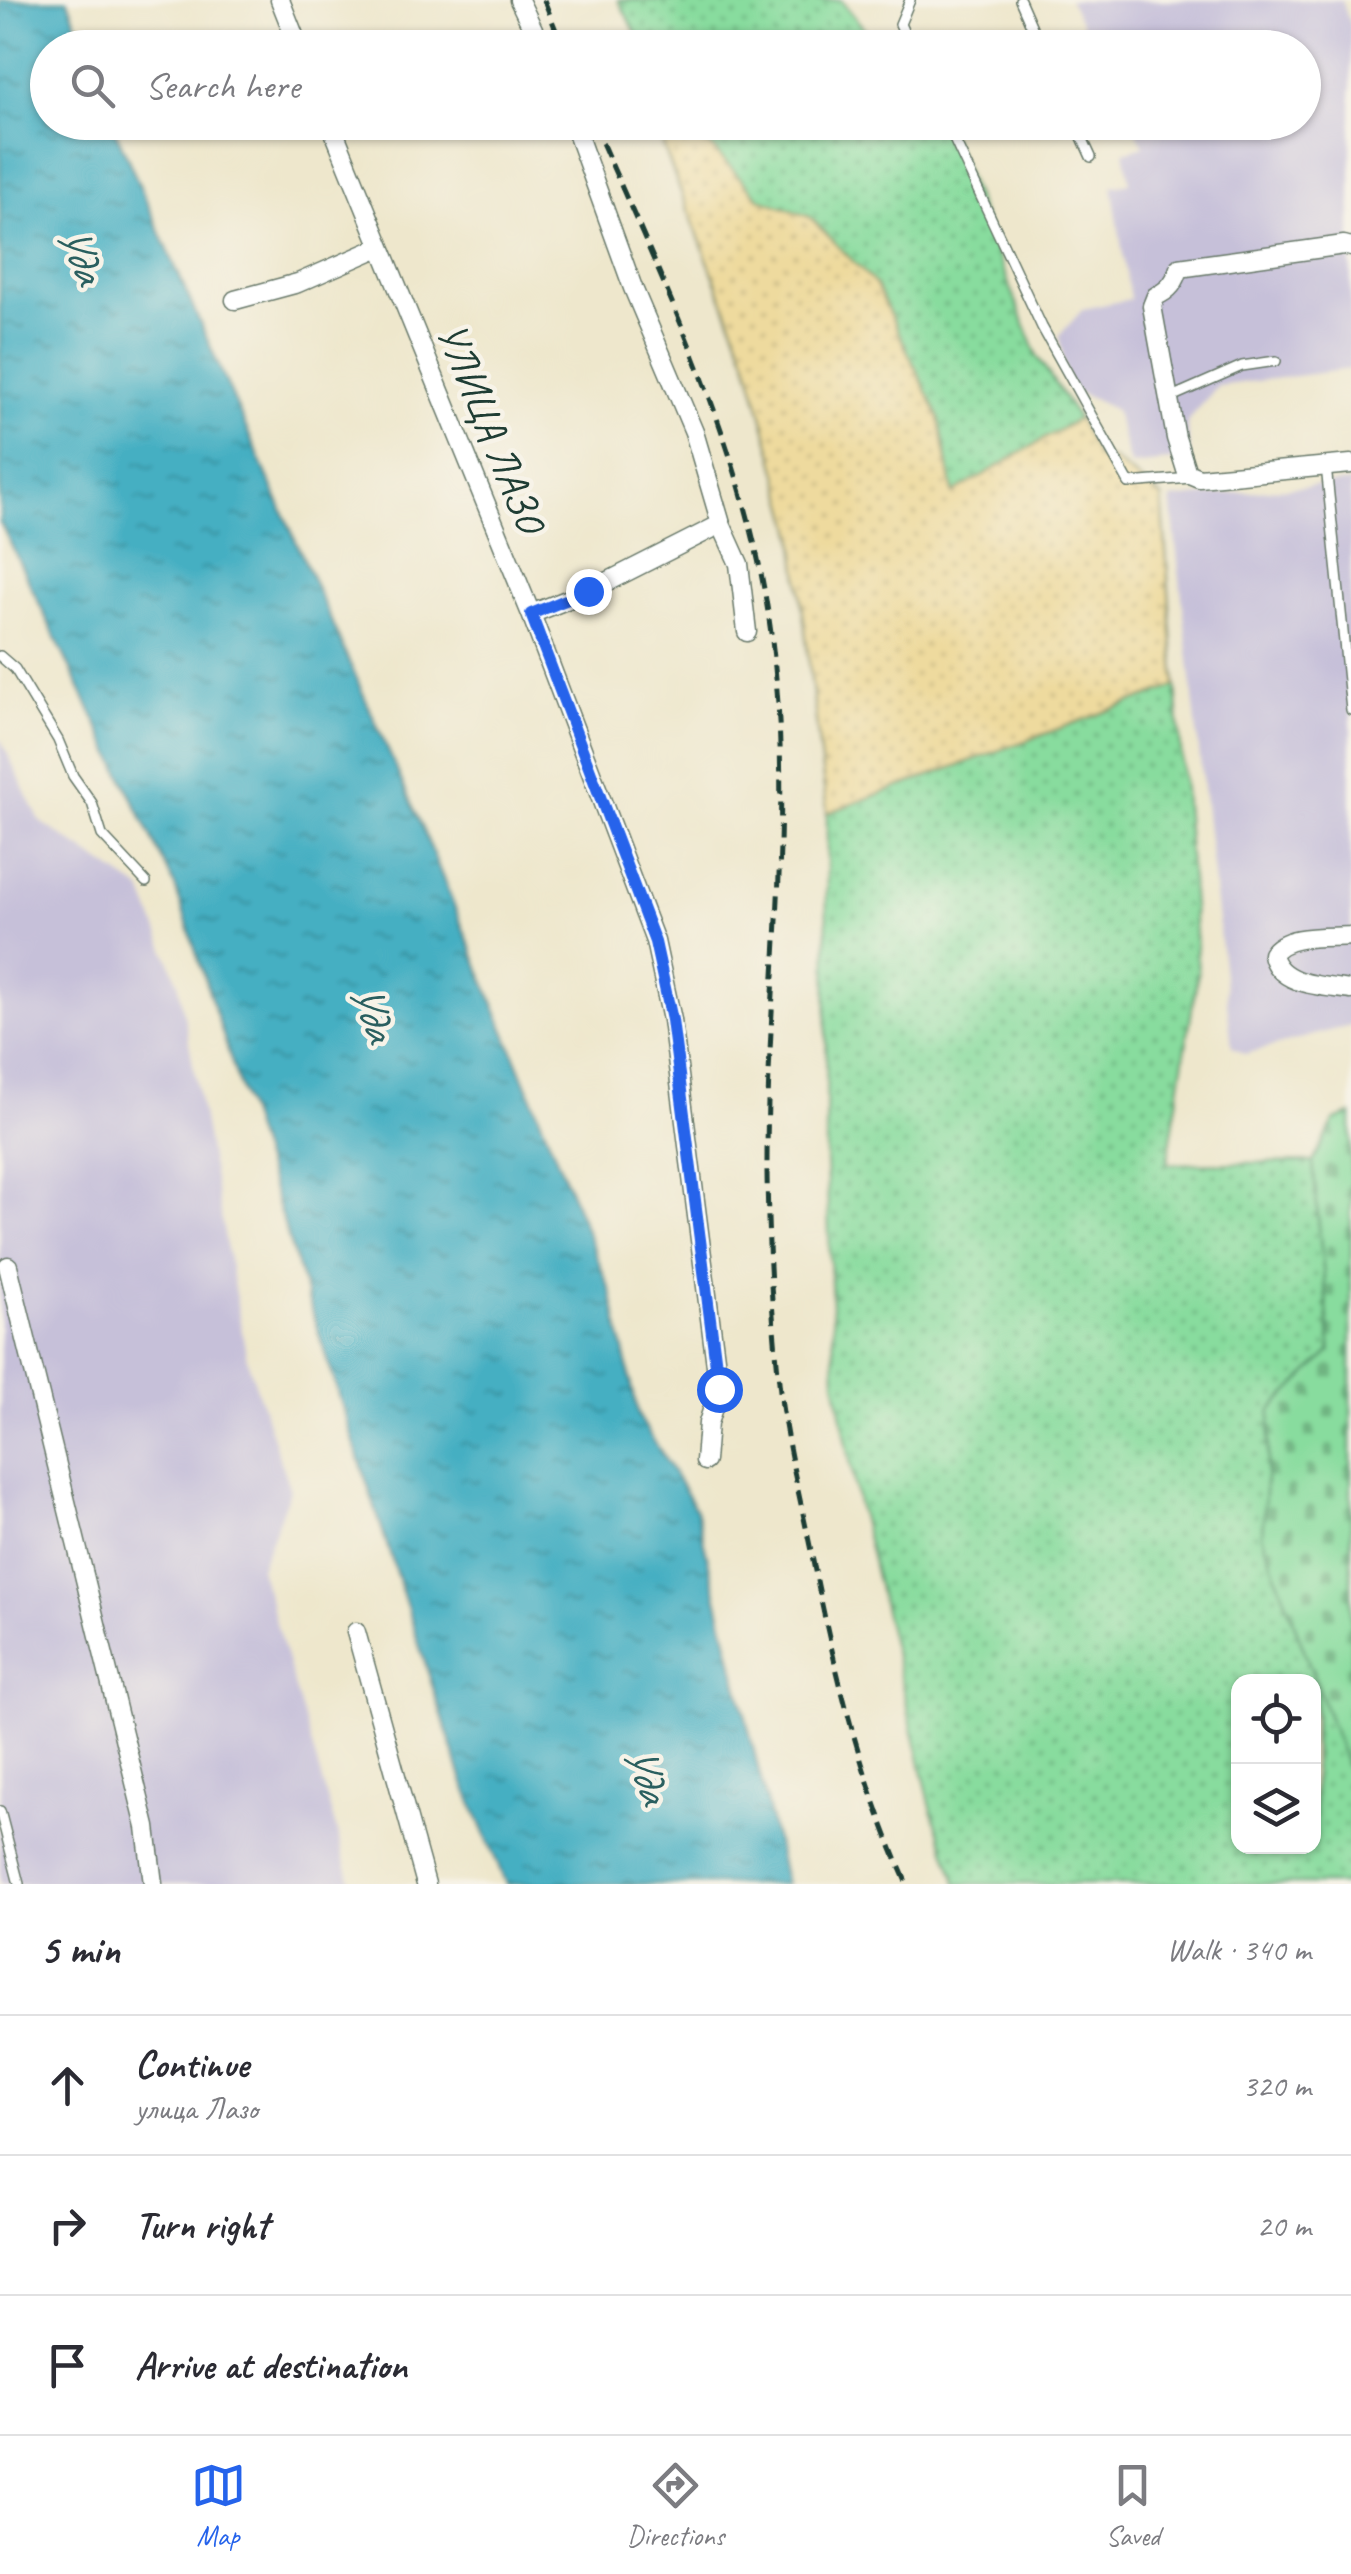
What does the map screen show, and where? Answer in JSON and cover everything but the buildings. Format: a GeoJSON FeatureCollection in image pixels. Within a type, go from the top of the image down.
{"type":"FeatureCollection","features":[{"type":"Feature","properties":{"kind":"street"},"geometry":{"type":"LineString","coordinates":[[280,0],[292,30]]}},
{"type":"Feature","properties":{"kind":"street"},"geometry":{"type":"LineString","coordinates":[[519,0],[533,30]]}},
{"type":"Feature","properties":{"kind":"street","name":"УЛИЦА ЛАЗО"},"geometry":{"type":"LineString","coordinates":[[337,140],[531,614],[655,942],[672,1020],[719,1389],[708,1423],[705,1461]]}},
{"type":"Feature","properties":{"kind":"street"},"geometry":{"type":"LineString","coordinates":[[580,140],[634,288],[694,432],[721,524],[739,564],[746,632]]}},
{"type":"Feature","properties":{"kind":"street"},"geometry":{"type":"LineString","coordinates":[[235,300],[298,283],[380,246]]}},
{"type":"Feature","properties":{"kind":"street"},"geometry":{"type":"LineString","coordinates":[[1351,247],[1179,268],[1177,278],[1166,292],[1156,296],[1152,306],[1184,468],[1194,478],[1351,464]]}},
{"type":"Feature","properties":{"kind":"street"},"geometry":{"type":"LineString","coordinates":[[531,614],[588,591],[721,524]]}},
{"type":"Feature","properties":{"kind":"street"},"geometry":{"type":"LineString","coordinates":[[1351,936],[1291,941],[1275,948],[1272,954],[1282,973],[1308,983],[1351,990]]}},
{"type":"Feature","properties":{"kind":"street"},"geometry":{"type":"LineString","coordinates":[[8,1266],[146,1827],[153,1884]]}},
{"type":"Feature","properties":{"kind":"street"},"geometry":{"type":"LineString","coordinates":[[356,1632],[426,1884]]}},
{"type":"Feature","properties":{"kind":"lane"},"geometry":{"type":"LineString","coordinates":[[902,30],[900,24],[910,0]]}},
{"type":"Feature","properties":{"kind":"lane"},"geometry":{"type":"LineString","coordinates":[[1020,0],[1034,30]]}},
{"type":"Feature","properties":{"kind":"lane"},"geometry":{"type":"LineString","coordinates":[[954,140],[1042,326],[1128,484],[1194,478]]}},
{"type":"Feature","properties":{"kind":"lane"},"geometry":{"type":"LineString","coordinates":[[1083,140],[1091,157]]}},
{"type":"Feature","properties":{"kind":"lane"},"geometry":{"type":"LineString","coordinates":[[1169,398],[1242,366],[1276,361]]}},
{"type":"Feature","properties":{"kind":"lane"},"geometry":{"type":"LineString","coordinates":[[1326,466],[1351,710]]}},
{"type":"Feature","properties":{"kind":"lane"},"geometry":{"type":"LineString","coordinates":[[0,656],[15,669],[58,740],[72,776],[92,803],[102,835],[146,882]]}},
{"type":"Feature","properties":{"kind":"lane"},"geometry":{"type":"LineString","coordinates":[[0,1811],[19,1884]]}},
{"type":"Feature","properties":{"kind":"shaded area"},"geometry":{"type":"Polygon","coordinates":[[[1069,0],[1342,0],[1351,28],[1351,369],[1218,386],[1187,422],[1191,459],[1130,465],[1115,410],[1069,388],[1059,336],[1083,309],[1130,299],[1112,186],[1130,183],[1124,152],[1144,146],[1141,140],[1321,140],[1321,30],[1084,30],[1069,0]]]}},
{"type":"Feature","properties":{"kind":"shaded area"},"geometry":{"type":"Polygon","coordinates":[[[1351,482],[1351,1025],[1245,1054],[1232,1047],[1171,499],[1351,482]]]}},
{"type":"Feature","properties":{"kind":"shaded area"},"geometry":{"type":"Polygon","coordinates":[[[0,738],[40,821],[142,890],[178,982],[247,1359],[290,1490],[260,1568],[352,1884],[0,1884],[0,738]]]}},
{"type":"Feature","properties":{"kind":"green space"},"geometry":{"type":"Polygon","coordinates":[[[618,0],[841,0],[865,30],[635,30],[618,0]]]}},
{"type":"Feature","properties":{"kind":"green space"},"geometry":{"type":"Polygon","coordinates":[[[705,140],[953,140],[1037,356],[1078,419],[953,494],[939,417],[810,217],[761,200],[705,140]]]}},
{"type":"Feature","properties":{"kind":"green space"},"geometry":{"type":"Polygon","coordinates":[[[1176,686],[1198,972],[1167,1164],[1313,1162],[1331,1351],[1271,1410],[1262,1535],[1313,1674],[1231,1674],[1231,1854],[1321,1854],[1321,1696],[1351,1778],[1351,1884],[957,1884],[932,1811],[858,1503],[835,1380],[826,1162],[827,813],[1176,686]]]}},
{"type":"Feature","properties":{"kind":"green space"},"geometry":{"type":"Polygon","coordinates":[[[1351,1114],[1351,1778],[1321,1696],[1321,1674],[1313,1674],[1262,1535],[1271,1410],[1331,1351],[1313,1162],[1335,1120],[1351,1114]]]}},
{"type":"Feature","properties":{"kind":"sand"},"geometry":{"type":"Polygon","coordinates":[[[661,140],[705,140],[760,199],[810,217],[876,285],[939,417],[953,493],[1078,419],[1098,458],[1111,458],[1162,497],[1176,686],[827,813],[793,529],[747,361],[661,140]]]}},
{"type":"Feature","properties":{"kind":"water","name":"Уда"},"geometry":{"type":"Polygon","coordinates":[[[0,0],[68,0],[79,30],[30,30],[30,140],[119,140],[424,832],[611,1292],[639,1417],[696,1510],[786,1884],[506,1884],[463,1781],[175,886],[0,522],[0,0]]]}},
{"type":"Feature","properties":{"kind":"railway"},"geometry":{"type":"LineString","coordinates":[[544,0],[556,30]]}},
{"type":"Feature","properties":{"kind":"railway"},"geometry":{"type":"LineString","coordinates":[[601,140],[721,428],[741,491],[769,619],[777,689],[780,827],[767,1173],[780,1391],[840,1685],[876,1806],[907,1884]]}},
{"type":"Feature","properties":{"kind":"route"},"geometry":{"type":"LineString","coordinates":[[588,591],[531,614],[655,942],[672,1020],[719,1389]]}}]}
